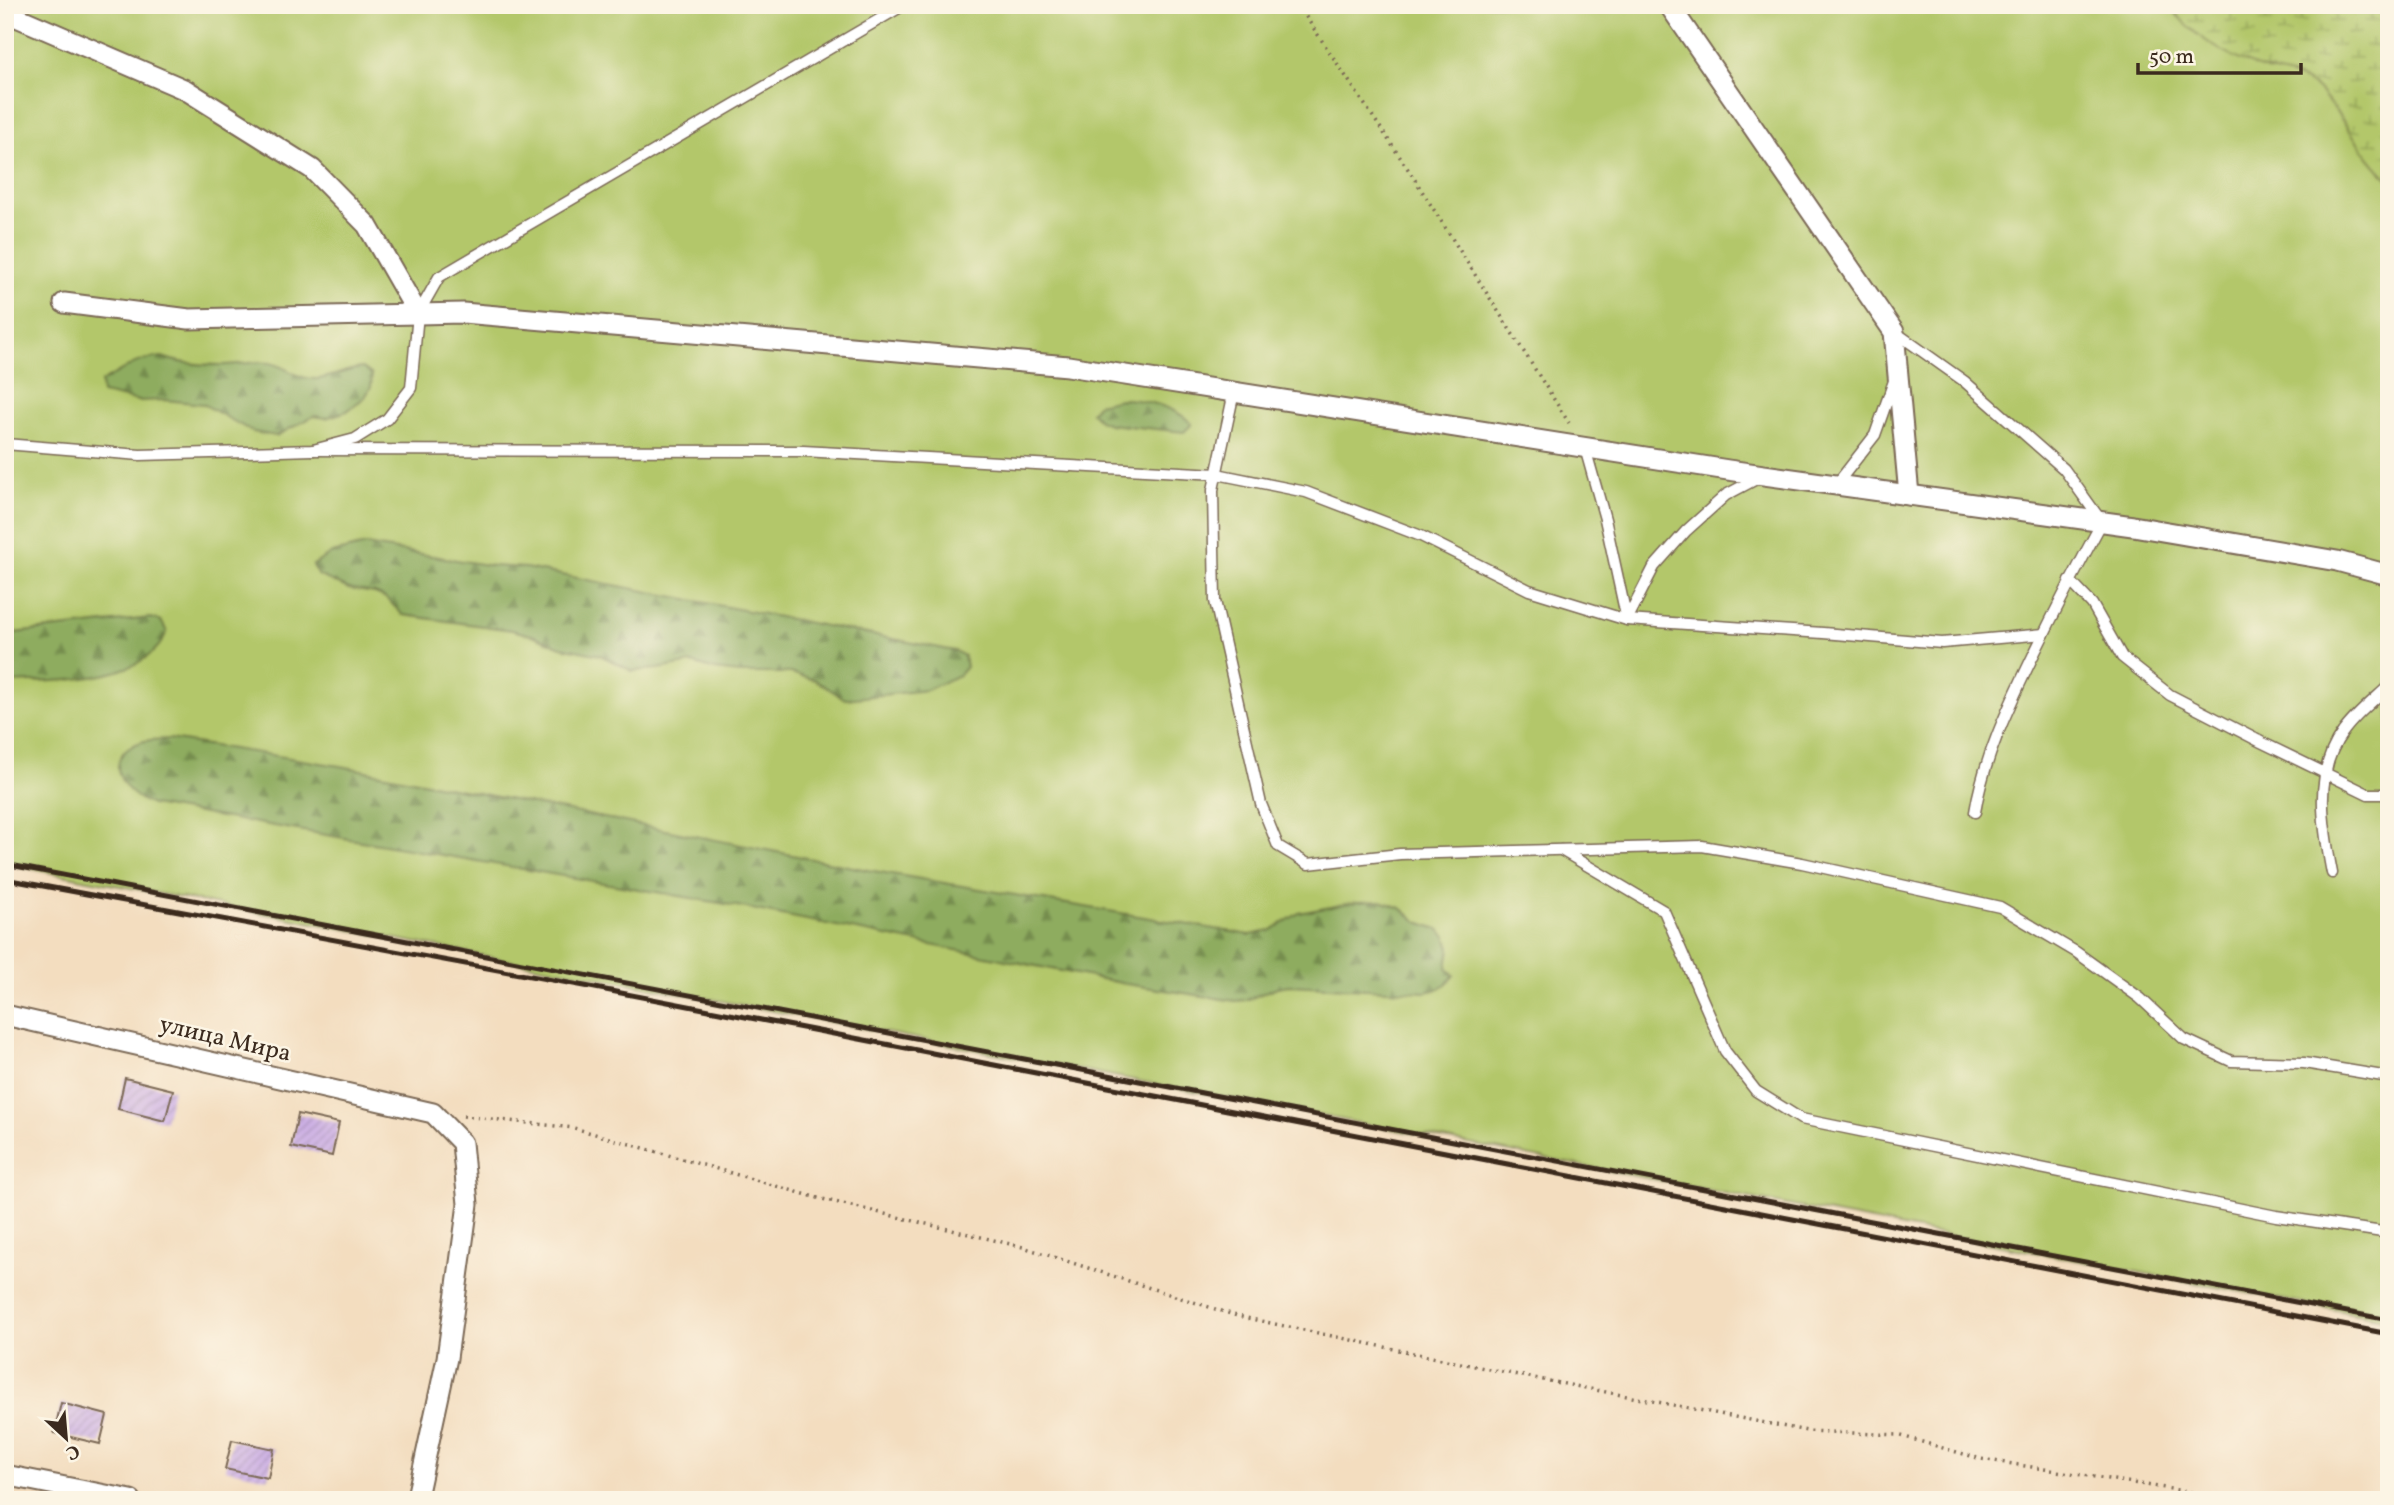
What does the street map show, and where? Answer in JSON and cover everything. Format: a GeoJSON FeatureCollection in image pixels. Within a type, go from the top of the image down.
{"type":"FeatureCollection","features":[{"type":"Feature","properties":{"kind":"street"},"geometry":{"type":"LineString","coordinates":[[1669,5],[1894,332],[1909,495]]}},
{"type":"Feature","properties":{"kind":"street"},"geometry":{"type":"LineString","coordinates":[[5,12],[186,90],[312,169],[367,225],[418,314]]}},
{"type":"Feature","properties":{"kind":"street"},"geometry":{"type":"LineString","coordinates":[[64,303],[189,319],[463,313],[1068,366],[1764,475],[2102,522],[2337,561],[2389,575]]}},
{"type":"Feature","properties":{"kind":"street","name":"улица Мира"},"geometry":{"type":"LineString","coordinates":[[5,1015],[433,1113]]}},
{"type":"Feature","properties":{"kind":"street"},"geometry":{"type":"LineString","coordinates":[[414,1500],[417,1497],[447,1358],[468,1204],[462,1143],[433,1113]]}},
{"type":"Feature","properties":{"kind":"street"},"geometry":{"type":"LineString","coordinates":[[5,1475],[131,1500]]}},
{"type":"Feature","properties":{"kind":"lane"},"geometry":{"type":"LineString","coordinates":[[313,450],[355,439],[387,419],[411,388],[418,314],[439,277],[904,5]]}},
{"type":"Feature","properties":{"kind":"lane"},"geometry":{"type":"LineString","coordinates":[[1894,332],[1964,381],[2064,469],[2102,522],[2004,716],[1979,783],[1975,812]]}},
{"type":"Feature","properties":{"kind":"lane"},"geometry":{"type":"LineString","coordinates":[[1836,485],[1875,435],[1898,371]]}},
{"type":"Feature","properties":{"kind":"lane"},"geometry":{"type":"LineString","coordinates":[[1234,392],[1213,490],[1214,601],[1261,804],[1278,846],[1308,864],[1400,854],[1702,846],[1802,863],[2000,907],[2087,959],[2140,998],[2184,1039],[2231,1061],[2304,1063],[2389,1077]]}},
{"type":"Feature","properties":{"kind":"lane"},"geometry":{"type":"LineString","coordinates":[[5,444],[140,455],[313,450],[803,451],[1217,474],[1306,492],[1421,536],[1529,590],[1627,620],[1823,632],[1942,643],[2044,634]]}},
{"type":"Feature","properties":{"kind":"lane"},"geometry":{"type":"LineString","coordinates":[[1584,447],[1605,519],[1627,620]]}},
{"type":"Feature","properties":{"kind":"lane"},"geometry":{"type":"LineString","coordinates":[[1627,620],[1654,567],[1686,531],[1726,495],[1764,475]]}},
{"type":"Feature","properties":{"kind":"lane"},"geometry":{"type":"LineString","coordinates":[[2070,581],[2092,604],[2122,657],[2170,695],[2368,794],[2389,794]]}},
{"type":"Feature","properties":{"kind":"lane"},"geometry":{"type":"LineString","coordinates":[[2332,873],[2324,832],[2324,772],[2342,732],[2389,685]]}},
{"type":"Feature","properties":{"kind":"lane"},"geometry":{"type":"LineString","coordinates":[[1560,849],[1664,911],[1725,1051],[1756,1091],[1801,1119],[2276,1216],[2389,1233]]}},
{"type":"Feature","properties":{"kind":"path"},"geometry":{"type":"LineString","coordinates":[[1298,5],[1410,172],[1584,447]]}},
{"type":"Feature","properties":{"kind":"path"},"geometry":{"type":"LineString","coordinates":[[433,1113],[574,1128],[818,1198],[1023,1247],[1237,1316],[1508,1373],[1807,1431],[1898,1435],[1981,1459],[2253,1500]]}},
{"type":"Feature","properties":{"kind":"green space"},"geometry":{"type":"Polygon","coordinates":[[[5,5],[2389,5],[2389,1320],[5,864],[5,5]]]}},
{"type":"Feature","properties":{"kind":"green space"},"geometry":{"type":"Polygon","coordinates":[[[2169,5],[2389,5],[2389,179],[2315,87],[2299,79],[2255,66],[2214,47],[2190,28],[2169,5]]]}},
{"type":"Feature","properties":{"kind":"green space"},"geometry":{"type":"Polygon","coordinates":[[[162,357],[198,364],[270,363],[303,377],[315,379],[363,368],[372,375],[371,387],[365,397],[347,411],[326,418],[314,416],[276,436],[253,432],[203,404],[165,400],[139,401],[102,393],[101,382],[136,363],[162,357]]]}},
{"type":"Feature","properties":{"kind":"green space"},"geometry":{"type":"Polygon","coordinates":[[[1120,399],[1159,405],[1177,412],[1192,424],[1184,432],[1109,424],[1099,420],[1091,412],[1098,404],[1120,399]]]}},
{"type":"Feature","properties":{"kind":"green space"},"geometry":{"type":"Polygon","coordinates":[[[366,545],[493,566],[526,568],[955,651],[964,656],[966,667],[959,675],[927,690],[845,699],[815,680],[791,673],[739,673],[692,663],[632,671],[600,655],[561,647],[512,630],[403,615],[386,598],[375,593],[349,589],[318,575],[313,565],[332,553],[366,545]]]}},
{"type":"Feature","properties":{"kind":"green space"},"geometry":{"type":"Polygon","coordinates":[[[150,618],[161,621],[167,631],[157,648],[141,661],[97,676],[5,683],[5,634],[150,618]]]}},
{"type":"Feature","properties":{"kind":"green space"},"geometry":{"type":"Polygon","coordinates":[[[170,739],[346,767],[868,870],[1250,935],[1270,931],[1299,913],[1357,902],[1381,901],[1401,908],[1418,922],[1438,929],[1446,936],[1450,948],[1447,968],[1454,975],[1442,987],[1426,992],[1289,985],[1277,987],[1247,1000],[1235,1001],[1126,984],[737,906],[152,805],[141,800],[124,784],[118,766],[128,749],[141,742],[170,739]]]}},
{"type":"Feature","properties":{"kind":"building"},"geometry":{"type":"Polygon","coordinates":[[[125,1078],[173,1090],[165,1121],[118,1109],[125,1078]]]}},
{"type":"Feature","properties":{"kind":"building"},"geometry":{"type":"Polygon","coordinates":[[[298,1114],[339,1123],[332,1156],[291,1147],[298,1114]]]}},
{"type":"Feature","properties":{"kind":"building"},"geometry":{"type":"Polygon","coordinates":[[[61,1403],[107,1415],[100,1444],[54,1433],[61,1403]]]}},
{"type":"Feature","properties":{"kind":"building"},"geometry":{"type":"Polygon","coordinates":[[[232,1440],[274,1449],[268,1478],[225,1469],[232,1440]]]}},
{"type":"Feature","properties":{"kind":"railway"},"geometry":{"type":"LineString","coordinates":[[5,864],[2389,1320]]}},
{"type":"Feature","properties":{"kind":"railway"},"geometry":{"type":"LineString","coordinates":[[5,879],[590,987],[2389,1334]]}}]}
